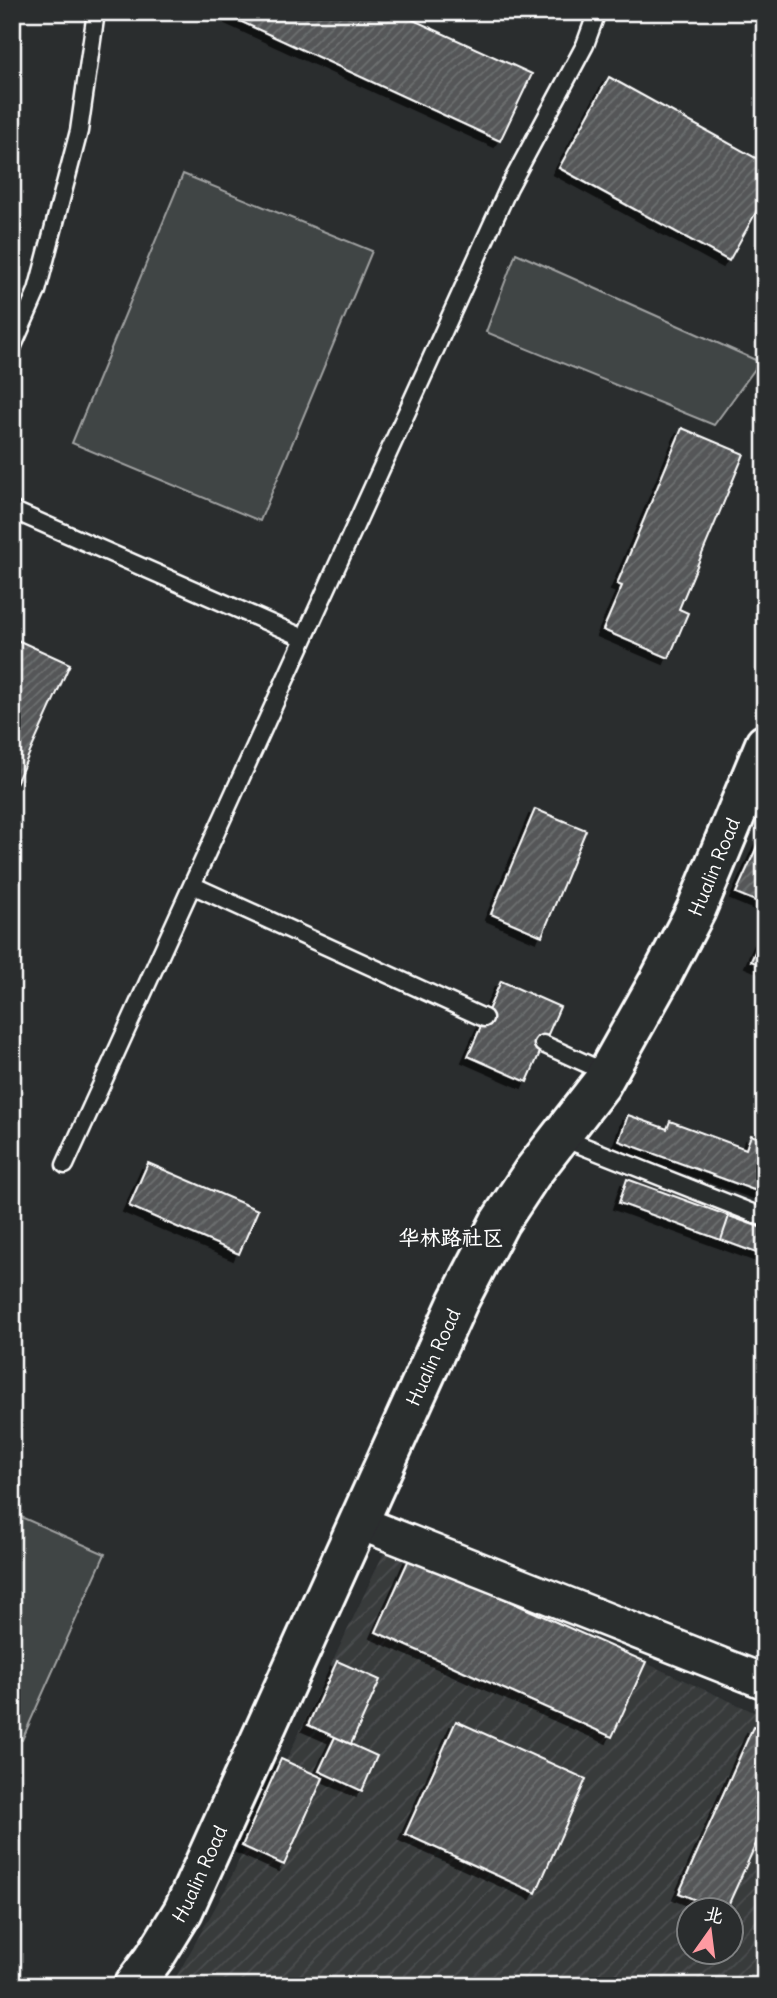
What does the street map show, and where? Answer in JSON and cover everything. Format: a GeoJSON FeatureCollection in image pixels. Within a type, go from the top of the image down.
{"type":"FeatureCollection","features":[{"type":"Feature","properties":{"kind":"street","name":"Hualin Road"},"geometry":{"type":"LineString","coordinates":[[133,1986],[156,1955],[183,1910],[458,1301],[499,1223],[532,1174],[601,1084],[660,979],[696,910],[765,744]]}},
{"type":"Feature","properties":{"kind":"street"},"geometry":{"type":"LineString","coordinates":[[358,1522],[765,1682]]}},
{"type":"Feature","properties":{"kind":"lane"},"geometry":{"type":"LineString","coordinates":[[12,348],[37,291],[79,131],[96,12]]}},
{"type":"Feature","properties":{"kind":"lane"},"geometry":{"type":"LineString","coordinates":[[65,1165],[509,187],[585,45],[597,12]]}},
{"type":"Feature","properties":{"kind":"lane"},"geometry":{"type":"LineString","coordinates":[[12,510],[304,638]]}},
{"type":"Feature","properties":{"kind":"lane"},"geometry":{"type":"LineString","coordinates":[[192,886],[484,1018]]}},
{"type":"Feature","properties":{"kind":"lane"},"geometry":{"type":"LineString","coordinates":[[543,1044],[607,1073]]}},
{"type":"Feature","properties":{"kind":"lane"},"geometry":{"type":"LineString","coordinates":[[560,1138],[765,1218]]}},
{"type":"Feature","properties":{"kind":"shaded area"},"geometry":{"type":"Polygon","coordinates":[[[183,174],[372,251],[260,521],[72,443],[183,174]]]}},
{"type":"Feature","properties":{"kind":"shaded area"},"geometry":{"type":"Polygon","coordinates":[[[516,253],[760,362],[714,425],[486,332],[516,253]]]}},
{"type":"Feature","properties":{"kind":"shaded area"},"geometry":{"type":"Polygon","coordinates":[[[12,1513],[105,1554],[22,1740],[12,1736],[12,1513]]]}},
{"type":"Feature","properties":{"kind":"shaded area"},"geometry":{"type":"Polygon","coordinates":[[[387,1546],[765,1717],[765,1956],[747,1986],[171,1986],[226,1888],[387,1546]]]}},
{"type":"Feature","properties":{"kind":"building"},"geometry":{"type":"Polygon","coordinates":[[[234,12],[396,12],[532,74],[500,141],[231,17],[234,12]]]}},
{"type":"Feature","properties":{"kind":"building"},"geometry":{"type":"Polygon","coordinates":[[[609,77],[765,163],[765,196],[729,261],[559,168],[609,77]]]}},
{"type":"Feature","properties":{"kind":"building"},"geometry":{"type":"Polygon","coordinates":[[[682,428],[744,454],[679,609],[688,613],[669,658],[603,630],[622,586],[617,584],[682,428]]]}},
{"type":"Feature","properties":{"kind":"building"},"geometry":{"type":"Polygon","coordinates":[[[13,638],[70,664],[12,792],[12,641],[13,638]]]}},
{"type":"Feature","properties":{"kind":"building"},"geometry":{"type":"Polygon","coordinates":[[[535,809],[586,830],[542,936],[491,914],[535,809]]]}},
{"type":"Feature","properties":{"kind":"building"},"geometry":{"type":"Polygon","coordinates":[[[765,829],[765,905],[736,893],[765,829]]]}},
{"type":"Feature","properties":{"kind":"building"},"geometry":{"type":"Polygon","coordinates":[[[765,930],[765,967],[751,961],[765,930]]]}},
{"type":"Feature","properties":{"kind":"building"},"geometry":{"type":"Polygon","coordinates":[[[501,981],[560,1007],[527,1082],[468,1056],[501,981]]]}},
{"type":"Feature","properties":{"kind":"building"},"geometry":{"type":"Polygon","coordinates":[[[628,1115],[667,1129],[670,1121],[746,1149],[751,1135],[765,1140],[765,1194],[619,1141],[628,1115]]]}},
{"type":"Feature","properties":{"kind":"building"},"geometry":{"type":"Polygon","coordinates":[[[148,1163],[258,1210],[239,1254],[129,1206],[148,1163]]]}},
{"type":"Feature","properties":{"kind":"building"},"geometry":{"type":"Polygon","coordinates":[[[627,1179],[729,1216],[721,1240],[619,1203],[627,1179]]]}},
{"type":"Feature","properties":{"kind":"building"},"geometry":{"type":"Polygon","coordinates":[[[729,1216],[765,1229],[765,1256],[721,1240],[729,1216]]]}},
{"type":"Feature","properties":{"kind":"building"},"geometry":{"type":"Polygon","coordinates":[[[410,1557],[646,1662],[612,1737],[376,1632],[410,1557]]]}},
{"type":"Feature","properties":{"kind":"building"},"geometry":{"type":"Polygon","coordinates":[[[337,1661],[380,1680],[351,1744],[308,1725],[337,1661]]]}},
{"type":"Feature","properties":{"kind":"building"},"geometry":{"type":"Polygon","coordinates":[[[456,1721],[586,1779],[536,1893],[405,1834],[456,1721]]]}},
{"type":"Feature","properties":{"kind":"building"},"geometry":{"type":"Polygon","coordinates":[[[753,1727],[765,1732],[765,1824],[732,1896],[686,1896],[679,1893],[753,1727]]]}},
{"type":"Feature","properties":{"kind":"building"},"geometry":{"type":"Polygon","coordinates":[[[335,1737],[377,1756],[362,1791],[319,1771],[335,1737]]]}},
{"type":"Feature","properties":{"kind":"building"},"geometry":{"type":"Polygon","coordinates":[[[281,1759],[323,1778],[284,1865],[242,1846],[281,1759]]]}},
{"type":"Feature","properties":{"kind":"district","name":"华林路社区"},"geometry":{"type":"Point","coordinates":[451,1238]}}]}
